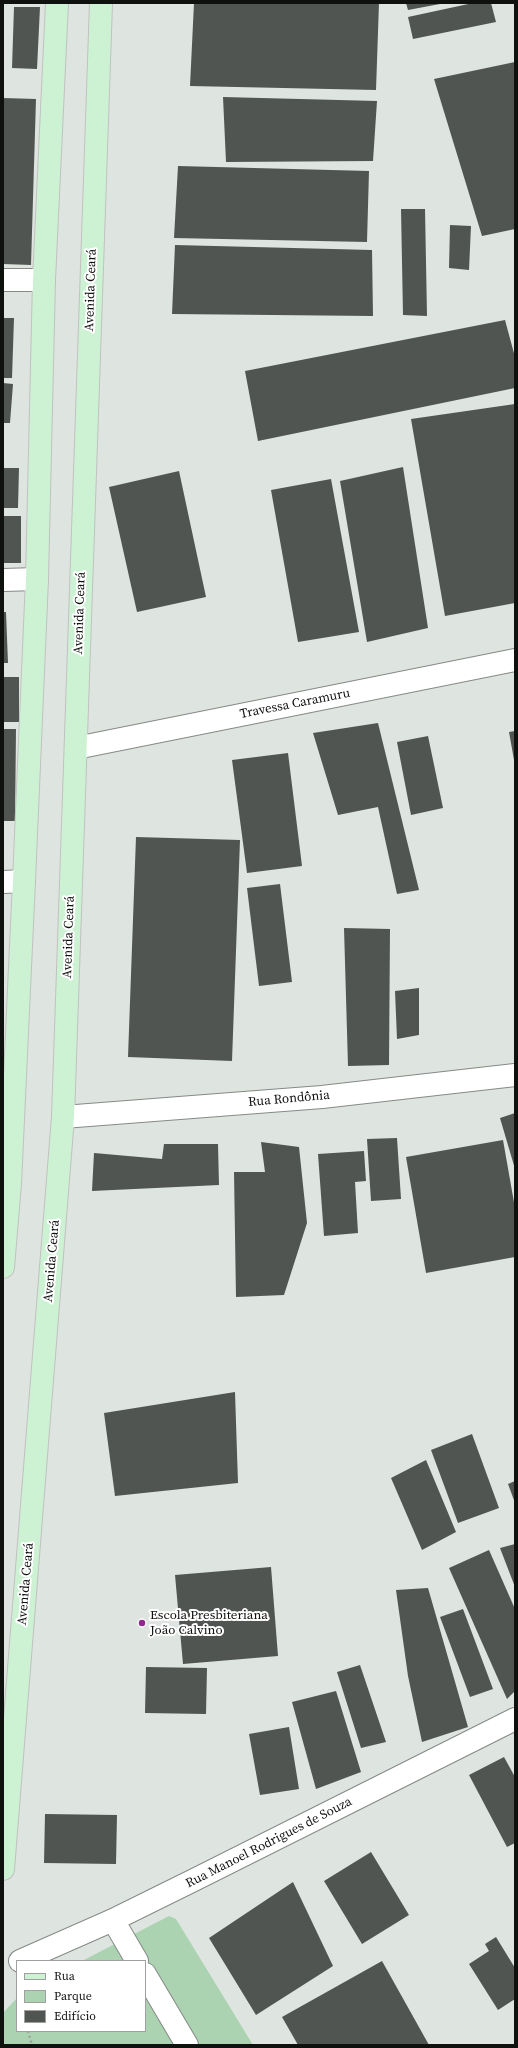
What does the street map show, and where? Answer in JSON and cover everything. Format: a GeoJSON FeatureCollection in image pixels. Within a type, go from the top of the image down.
{"type":"FeatureCollection","features":[{"type":"Feature","properties":{"kind":"main road"},"geometry":{"type":"LineString","coordinates":[[3,1267],[6,1185],[24,881],[37,579],[44,280],[57,3]]}},
{"type":"Feature","properties":{"kind":"main road","name":"Avenida Ceará"},"geometry":{"type":"LineString","coordinates":[[3,1869],[63,1117],[101,3]]}},
{"type":"Feature","properties":{"kind":"street"},"geometry":{"type":"LineString","coordinates":[[3,280],[44,280]]}},
{"type":"Feature","properties":{"kind":"street"},"geometry":{"type":"LineString","coordinates":[[3,580],[37,579]]}},
{"type":"Feature","properties":{"kind":"street","name":"Travessa Caramuru"},"geometry":{"type":"LineString","coordinates":[[76,748],[515,660]]}},
{"type":"Feature","properties":{"kind":"street"},"geometry":{"type":"LineString","coordinates":[[3,882],[24,881]]}},
{"type":"Feature","properties":{"kind":"street","name":"Rua Rondônia"},"geometry":{"type":"LineString","coordinates":[[63,1117],[322,1097],[515,1075]]}},
{"type":"Feature","properties":{"kind":"street","name":"Rua Manoel Rodrigues de Souza"},"geometry":{"type":"LineString","coordinates":[[23,1960],[113,1920],[515,1719]]}},
{"type":"Feature","properties":{"kind":"street"},"geometry":{"type":"LineString","coordinates":[[113,1920],[136,1960]]}},
{"type":"Feature","properties":{"kind":"street","name":"Rua Manoel Rodrigues de Souza"},"geometry":{"type":"LineString","coordinates":[[3,1968],[16,1963]]}},
{"type":"Feature","properties":{"kind":"street"},"geometry":{"type":"LineString","coordinates":[[146,1976],[187,2045]]}},
{"type":"Feature","properties":{"kind":"path"},"geometry":{"type":"LineString","coordinates":[[28,2032],[32,2045]]}},
{"type":"Feature","properties":{"kind":"green space"},"geometry":{"type":"Polygon","coordinates":[[[169,1916],[176,1919],[253,2045],[3,2045],[3,2013],[16,1999],[16,2032],[146,2032],[146,1960],[84,1960],[169,1916]]]}},
{"type":"Feature","properties":{"kind":"building"},"geometry":{"type":"Polygon","coordinates":[[[194,3],[379,3],[376,90],[190,86],[194,3]]]}},
{"type":"Feature","properties":{"kind":"building"},"geometry":{"type":"Polygon","coordinates":[[[406,3],[440,3],[440,4],[408,10],[406,3]]]}},
{"type":"Feature","properties":{"kind":"building"},"geometry":{"type":"Polygon","coordinates":[[[473,3],[491,3],[496,22],[413,39],[408,17],[473,3]]]}},
{"type":"Feature","properties":{"kind":"building"},"geometry":{"type":"Polygon","coordinates":[[[14,7],[40,7],[37,69],[12,68],[14,7]]]}},
{"type":"Feature","properties":{"kind":"building"},"geometry":{"type":"Polygon","coordinates":[[[515,62],[515,229],[482,236],[434,79],[515,62]]]}},
{"type":"Feature","properties":{"kind":"building"},"geometry":{"type":"Polygon","coordinates":[[[223,97],[377,101],[373,161],[226,162],[223,97]]]}},
{"type":"Feature","properties":{"kind":"building"},"geometry":{"type":"Polygon","coordinates":[[[3,98],[36,99],[31,265],[3,264],[3,98]]]}},
{"type":"Feature","properties":{"kind":"building"},"geometry":{"type":"Polygon","coordinates":[[[178,166],[369,171],[367,242],[174,238],[178,166]]]}},
{"type":"Feature","properties":{"kind":"building"},"geometry":{"type":"Polygon","coordinates":[[[401,209],[425,209],[427,316],[403,315],[401,209]]]}},
{"type":"Feature","properties":{"kind":"building"},"geometry":{"type":"Polygon","coordinates":[[[450,225],[471,226],[469,270],[449,268],[450,225]]]}},
{"type":"Feature","properties":{"kind":"building"},"geometry":{"type":"Polygon","coordinates":[[[175,245],[372,250],[373,316],[172,314],[175,245]]]}},
{"type":"Feature","properties":{"kind":"building"},"geometry":{"type":"Polygon","coordinates":[[[3,318],[14,318],[12,378],[3,378],[3,318]]]}},
{"type":"Feature","properties":{"kind":"building"},"geometry":{"type":"Polygon","coordinates":[[[505,320],[515,357],[515,388],[258,441],[245,371],[505,320]]]}},
{"type":"Feature","properties":{"kind":"building"},"geometry":{"type":"Polygon","coordinates":[[[3,383],[13,384],[10,423],[3,423],[3,383]]]}},
{"type":"Feature","properties":{"kind":"building"},"geometry":{"type":"Polygon","coordinates":[[[515,404],[515,603],[445,616],[411,419],[515,404]]]}},
{"type":"Feature","properties":{"kind":"building"},"geometry":{"type":"Polygon","coordinates":[[[403,467],[428,628],[367,642],[340,481],[403,467]]]}},
{"type":"Feature","properties":{"kind":"building"},"geometry":{"type":"Polygon","coordinates":[[[3,468],[19,468],[18,508],[3,508],[3,468]]]}},
{"type":"Feature","properties":{"kind":"building"},"geometry":{"type":"Polygon","coordinates":[[[179,471],[206,597],[137,612],[109,487],[179,471]]]}},
{"type":"Feature","properties":{"kind":"building"},"geometry":{"type":"Polygon","coordinates":[[[331,479],[359,632],[298,642],[271,490],[331,479]]]}},
{"type":"Feature","properties":{"kind":"building"},"geometry":{"type":"Polygon","coordinates":[[[3,516],[21,516],[21,563],[3,563],[3,516]]]}},
{"type":"Feature","properties":{"kind":"building"},"geometry":{"type":"Polygon","coordinates":[[[3,612],[6,612],[8,663],[3,663],[3,612]]]}},
{"type":"Feature","properties":{"kind":"building"},"geometry":{"type":"Polygon","coordinates":[[[3,677],[19,677],[19,722],[3,722],[3,677]]]}},
{"type":"Feature","properties":{"kind":"building"},"geometry":{"type":"Polygon","coordinates":[[[378,723],[419,890],[397,894],[378,807],[338,815],[313,733],[378,723]]]}},
{"type":"Feature","properties":{"kind":"building"},"geometry":{"type":"Polygon","coordinates":[[[3,729],[16,729],[15,821],[3,821],[3,729]]]}},
{"type":"Feature","properties":{"kind":"building"},"geometry":{"type":"Polygon","coordinates":[[[515,731],[515,760],[514,760],[509,732],[515,731]]]}},
{"type":"Feature","properties":{"kind":"building"},"geometry":{"type":"Polygon","coordinates":[[[428,736],[443,808],[411,815],[397,742],[428,736]]]}},
{"type":"Feature","properties":{"kind":"building"},"geometry":{"type":"Polygon","coordinates":[[[288,753],[302,866],[247,873],[232,760],[288,753]]]}},
{"type":"Feature","properties":{"kind":"building"},"geometry":{"type":"Polygon","coordinates":[[[136,837],[240,840],[232,1061],[128,1057],[136,837]]]}},
{"type":"Feature","properties":{"kind":"building"},"geometry":{"type":"Polygon","coordinates":[[[280,884],[292,982],[259,986],[247,888],[280,884]]]}},
{"type":"Feature","properties":{"kind":"building"},"geometry":{"type":"Polygon","coordinates":[[[344,928],[390,929],[389,1065],[348,1066],[344,928]]]}},
{"type":"Feature","properties":{"kind":"building"},"geometry":{"type":"Polygon","coordinates":[[[419,988],[419,1035],[397,1039],[395,991],[419,988]]]}},
{"type":"Feature","properties":{"kind":"building"},"geometry":{"type":"Polygon","coordinates":[[[515,1113],[515,1169],[500,1118],[515,1113]]]}},
{"type":"Feature","properties":{"kind":"building"},"geometry":{"type":"Polygon","coordinates":[[[397,1138],[401,1199],[371,1201],[367,1139],[397,1138]]]}},
{"type":"Feature","properties":{"kind":"building"},"geometry":{"type":"Polygon","coordinates":[[[503,1140],[515,1208],[515,1257],[426,1273],[406,1157],[503,1140]]]}},
{"type":"Feature","properties":{"kind":"building"},"geometry":{"type":"Polygon","coordinates":[[[261,1142],[299,1147],[307,1223],[284,1295],[236,1297],[234,1172],[265,1172],[261,1142]]]}},
{"type":"Feature","properties":{"kind":"building"},"geometry":{"type":"Polygon","coordinates":[[[164,1144],[218,1144],[219,1185],[92,1191],[94,1153],[162,1159],[164,1144]]]}},
{"type":"Feature","properties":{"kind":"building"},"geometry":{"type":"Polygon","coordinates":[[[364,1151],[366,1181],[355,1182],[358,1233],[324,1236],[318,1154],[364,1151]]]}},
{"type":"Feature","properties":{"kind":"building"},"geometry":{"type":"Polygon","coordinates":[[[235,1392],[238,1483],[115,1496],[104,1413],[235,1392]]]}},
{"type":"Feature","properties":{"kind":"building"},"geometry":{"type":"Polygon","coordinates":[[[472,1434],[499,1508],[458,1523],[431,1450],[472,1434]]]}},
{"type":"Feature","properties":{"kind":"building"},"geometry":{"type":"Polygon","coordinates":[[[426,1460],[456,1532],[422,1550],[391,1478],[426,1460]]]}},
{"type":"Feature","properties":{"kind":"building"},"geometry":{"type":"Polygon","coordinates":[[[515,1481],[515,1503],[508,1484],[515,1481]]]}},
{"type":"Feature","properties":{"kind":"building"},"geometry":{"type":"Polygon","coordinates":[[[515,1544],[515,1587],[500,1548],[515,1544]]]}},
{"type":"Feature","properties":{"kind":"building"},"geometry":{"type":"Polygon","coordinates":[[[489,1550],[515,1609],[515,1691],[507,1699],[449,1568],[489,1550]]]}},
{"type":"Feature","properties":{"kind":"building"},"geometry":{"type":"Polygon","coordinates":[[[271,1567],[278,1656],[183,1664],[175,1575],[271,1567]]]}},
{"type":"Feature","properties":{"kind":"building"},"geometry":{"type":"Polygon","coordinates":[[[428,1588],[468,1727],[422,1742],[408,1676],[396,1590],[428,1588]]]}},
{"type":"Feature","properties":{"kind":"building"},"geometry":{"type":"Polygon","coordinates":[[[463,1609],[493,1689],[470,1697],[440,1617],[463,1609]]]}},
{"type":"Feature","properties":{"kind":"building"},"geometry":{"type":"Polygon","coordinates":[[[360,1665],[386,1742],[361,1748],[337,1672],[360,1665]]]}},
{"type":"Feature","properties":{"kind":"building"},"geometry":{"type":"Polygon","coordinates":[[[146,1667],[207,1668],[206,1714],[145,1713],[146,1667]]]}},
{"type":"Feature","properties":{"kind":"building"},"geometry":{"type":"Polygon","coordinates":[[[336,1691],[361,1772],[316,1789],[292,1702],[336,1691]]]}},
{"type":"Feature","properties":{"kind":"building"},"geometry":{"type":"Polygon","coordinates":[[[289,1727],[299,1789],[260,1795],[249,1734],[289,1727]]]}},
{"type":"Feature","properties":{"kind":"building"},"geometry":{"type":"Polygon","coordinates":[[[504,1757],[515,1777],[515,1843],[507,1847],[469,1775],[504,1757]]]}},
{"type":"Feature","properties":{"kind":"building"},"geometry":{"type":"Polygon","coordinates":[[[45,1814],[117,1815],[116,1864],[44,1863],[45,1814]]]}},
{"type":"Feature","properties":{"kind":"building"},"geometry":{"type":"Polygon","coordinates":[[[371,1852],[409,1915],[362,1944],[324,1881],[371,1852]]]}},
{"type":"Feature","properties":{"kind":"building"},"geometry":{"type":"Polygon","coordinates":[[[293,1882],[333,1966],[256,2015],[209,1938],[293,1882]]]}},
{"type":"Feature","properties":{"kind":"building"},"geometry":{"type":"Polygon","coordinates":[[[496,1937],[515,1968],[515,1999],[498,2010],[469,1964],[489,1951],[485,1944],[496,1937]]]}},
{"type":"Feature","properties":{"kind":"building"},"geometry":{"type":"Polygon","coordinates":[[[382,1961],[429,2045],[298,2045],[282,2017],[382,1961]]]}},
{"type":"Feature","properties":{"kind":"place","name":"Escola Presbiteriana João Calvino"},"geometry":{"type":"Point","coordinates":[142,1623]}}]}
